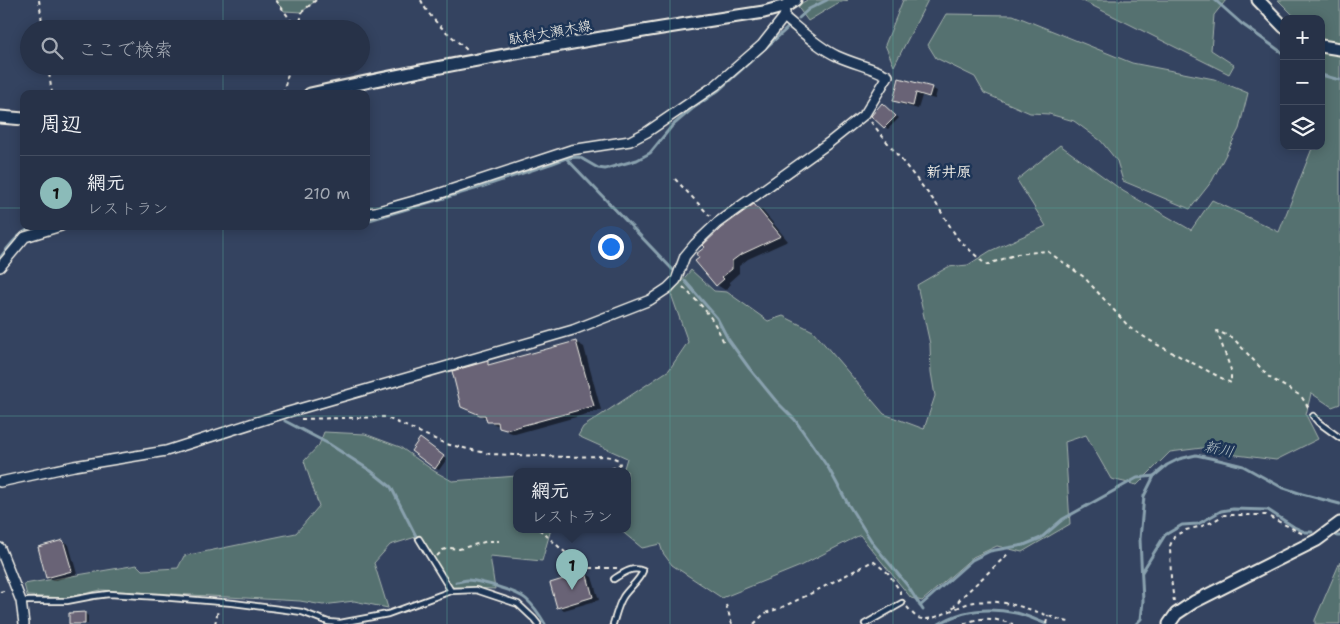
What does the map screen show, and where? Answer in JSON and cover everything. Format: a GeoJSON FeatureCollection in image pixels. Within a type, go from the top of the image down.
{"type":"FeatureCollection","features":[{"type":"Feature","properties":{"kind":"main road"},"geometry":{"type":"LineString","coordinates":[[1258,0],[1280,23]]}},
{"type":"Feature","properties":{"kind":"main road","name":"駄科大瀬木線"},"geometry":{"type":"LineString","coordinates":[[328,90],[399,74],[610,36],[788,8]]}},
{"type":"Feature","properties":{"kind":"main road"},"geometry":{"type":"LineString","coordinates":[[1325,47],[1340,49]]}},
{"type":"Feature","properties":{"kind":"main road"},"geometry":{"type":"LineString","coordinates":[[0,117],[20,119]]}},
{"type":"Feature","properties":{"kind":"main road"},"geometry":{"type":"LineString","coordinates":[[1169,624],[1176,614],[1194,602],[1317,540],[1340,522]]}},
{"type":"Feature","properties":{"kind":"street"},"geometry":{"type":"LineString","coordinates":[[0,482],[74,466],[166,451],[285,413],[573,330],[650,300],[676,280],[685,256],[717,223],[830,142],[865,114],[888,76],[877,70],[836,56],[820,46],[788,8],[762,45],[716,85],[647,132],[630,141],[571,150],[435,195],[370,213]]}},
{"type":"Feature","properties":{"kind":"street"},"geometry":{"type":"LineString","coordinates":[[0,267],[25,237],[47,230]]}},
{"type":"Feature","properties":{"kind":"street"},"geometry":{"type":"LineString","coordinates":[[0,548],[21,602],[24,624]]}},
{"type":"Feature","properties":{"kind":"lane"},"geometry":{"type":"LineString","coordinates":[[1313,416],[1340,438]]}},
{"type":"Feature","properties":{"kind":"lane"},"geometry":{"type":"LineString","coordinates":[[419,539],[451,591]]}},
{"type":"Feature","properties":{"kind":"lane"},"geometry":{"type":"LineString","coordinates":[[613,624],[622,598],[643,571],[641,569],[632,569],[614,579]]}},
{"type":"Feature","properties":{"kind":"lane"},"geometry":{"type":"LineString","coordinates":[[21,602],[67,601],[109,594],[220,602],[302,612],[328,622],[340,623],[388,614],[451,591],[476,590],[518,604],[538,624]]}},
{"type":"Feature","properties":{"kind":"lane"},"geometry":{"type":"LineString","coordinates":[[865,624],[902,604]]}},
{"type":"Feature","properties":{"kind":"path"},"geometry":{"type":"LineString","coordinates":[[39,0],[42,20]]}},
{"type":"Feature","properties":{"kind":"path"},"geometry":{"type":"LineString","coordinates":[[276,0],[291,20]]}},
{"type":"Feature","properties":{"kind":"path"},"geometry":{"type":"LineString","coordinates":[[300,20],[302,12],[316,0]]}},
{"type":"Feature","properties":{"kind":"path"},"geometry":{"type":"LineString","coordinates":[[421,0],[434,19],[478,60]]}},
{"type":"Feature","properties":{"kind":"path"},"geometry":{"type":"LineString","coordinates":[[49,75],[51,90]]}},
{"type":"Feature","properties":{"kind":"path"},"geometry":{"type":"LineString","coordinates":[[284,90],[288,75]]}},
{"type":"Feature","properties":{"kind":"path"},"geometry":{"type":"LineString","coordinates":[[865,114],[935,202],[958,239],[986,265],[1016,254],[1047,251],[1084,277],[1130,328],[1154,343],[1231,383],[1231,370],[1217,331],[1233,338],[1270,378],[1301,396],[1318,422]]}},
{"type":"Feature","properties":{"kind":"path"},"geometry":{"type":"LineString","coordinates":[[675,179],[717,223]]}},
{"type":"Feature","properties":{"kind":"path"},"geometry":{"type":"LineString","coordinates":[[676,280],[711,316],[724,343]]}},
{"type":"Feature","properties":{"kind":"path"},"geometry":{"type":"LineString","coordinates":[[285,413],[300,419],[385,418],[446,444],[490,454],[612,457],[620,460],[620,464],[615,468]]}},
{"type":"Feature","properties":{"kind":"path"},"geometry":{"type":"LineString","coordinates":[[1176,614],[1170,578],[1170,546],[1174,536],[1212,522],[1224,515],[1266,515],[1297,532],[1317,540]]}},
{"type":"Feature","properties":{"kind":"path"},"geometry":{"type":"LineString","coordinates":[[544,533],[578,563],[589,568],[632,569]]}},
{"type":"Feature","properties":{"kind":"path"},"geometry":{"type":"LineString","coordinates":[[433,562],[443,550],[449,548],[459,549],[488,541],[499,541]]}},
{"type":"Feature","properties":{"kind":"path"},"geometry":{"type":"LineString","coordinates":[[952,610],[961,598],[1009,553]]}},
{"type":"Feature","properties":{"kind":"path"},"geometry":{"type":"LineString","coordinates":[[754,624],[765,613],[808,595],[873,561],[888,573],[900,591],[902,604],[923,620],[930,621],[936,619],[968,602],[982,601],[1024,607],[1069,622]]}},
{"type":"Feature","properties":{"kind":"path"},"geometry":{"type":"LineString","coordinates":[[215,624],[220,602]]}},
{"type":"Feature","properties":{"kind":"path"},"geometry":{"type":"LineString","coordinates":[[726,605],[732,624]]}},
{"type":"Feature","properties":{"kind":"path"},"geometry":{"type":"LineString","coordinates":[[1046,624],[1048,616]]}},
{"type":"Feature","properties":{"kind":"path"},"geometry":{"type":"LineString","coordinates":[[964,624],[984,618],[1013,624]]}},
{"type":"Feature","properties":{"kind":"green space"},"geometry":{"type":"Polygon","coordinates":[[[275,0],[316,0],[302,12],[284,11],[275,0]]]}},
{"type":"Feature","properties":{"kind":"green space"},"geometry":{"type":"Polygon","coordinates":[[[807,0],[848,0],[838,3],[808,21],[797,6],[807,0]]]}},
{"type":"Feature","properties":{"kind":"green space"},"geometry":{"type":"Polygon","coordinates":[[[903,0],[928,0],[894,66],[885,45],[903,0]]]}},
{"type":"Feature","properties":{"kind":"green space"},"geometry":{"type":"Polygon","coordinates":[[[1081,0],[1226,0],[1214,15],[1211,50],[1234,65],[1229,74],[1081,0]]]}},
{"type":"Feature","properties":{"kind":"green space"},"geometry":{"type":"Polygon","coordinates":[[[1278,0],[1340,0],[1340,404],[1332,407],[1311,393],[1306,415],[1318,439],[1276,460],[1221,453],[1202,448],[1170,452],[1137,485],[1111,479],[1086,435],[1065,442],[1070,524],[1022,552],[997,546],[973,557],[922,601],[911,598],[860,535],[798,567],[722,598],[672,565],[663,553],[660,544],[642,548],[624,533],[631,533],[631,468],[624,468],[627,458],[578,436],[583,427],[669,370],[688,342],[671,294],[691,270],[714,291],[727,292],[768,321],[783,316],[813,331],[884,414],[924,429],[935,396],[931,372],[930,344],[917,285],[948,267],[968,265],[990,251],[1046,226],[1017,180],[1060,145],[1123,191],[1191,230],[1212,200],[1279,232],[1311,150],[1325,150],[1325,15],[1293,15],[1278,0]]]}},
{"type":"Feature","properties":{"kind":"green space"},"geometry":{"type":"Polygon","coordinates":[[[946,14],[1013,15],[1132,63],[1214,79],[1248,93],[1239,129],[1212,181],[1190,209],[1123,181],[1117,161],[1101,141],[1074,121],[1049,114],[1030,113],[984,93],[975,77],[936,58],[928,45],[946,14]]]}},
{"type":"Feature","properties":{"kind":"green space"},"geometry":{"type":"Polygon","coordinates":[[[324,432],[365,434],[400,447],[452,481],[513,476],[513,533],[550,533],[542,561],[490,556],[495,589],[452,587],[419,536],[390,545],[374,563],[388,608],[354,601],[323,605],[300,601],[101,590],[66,598],[27,596],[24,584],[137,565],[142,570],[178,568],[184,556],[296,533],[319,506],[304,461],[319,445],[324,432]]]}},
{"type":"Feature","properties":{"kind":"green space"},"geometry":{"type":"Polygon","coordinates":[[[1340,562],[1340,624],[1315,624],[1315,620],[1340,562]]]}},
{"type":"Feature","properties":{"kind":"building"},"geometry":{"type":"Polygon","coordinates":[[[899,78],[932,87],[929,97],[916,93],[913,106],[893,101],[899,78]]]}},
{"type":"Feature","properties":{"kind":"building"},"geometry":{"type":"Polygon","coordinates":[[[882,103],[896,116],[884,128],[871,116],[882,103]]]}},
{"type":"Feature","properties":{"kind":"building"},"geometry":{"type":"Polygon","coordinates":[[[754,204],[781,236],[740,255],[732,261],[732,269],[722,277],[724,279],[716,286],[695,261],[699,258],[696,254],[705,247],[703,245],[721,228],[754,204]]]}},
{"type":"Feature","properties":{"kind":"building"},"geometry":{"type":"Polygon","coordinates":[[[576,341],[594,406],[506,430],[499,428],[498,422],[487,422],[485,415],[480,415],[461,407],[452,371],[488,361],[488,365],[576,341]]]}},
{"type":"Feature","properties":{"kind":"building"},"geometry":{"type":"Polygon","coordinates":[[[420,438],[444,456],[435,469],[411,451],[420,438]]]}},
{"type":"Feature","properties":{"kind":"building"},"geometry":{"type":"Polygon","coordinates":[[[63,540],[72,571],[46,578],[38,547],[63,540]]]}},
{"type":"Feature","properties":{"kind":"building"},"geometry":{"type":"Polygon","coordinates":[[[586,572],[593,597],[557,608],[550,583],[586,572]]]}},
{"type":"Feature","properties":{"kind":"building"},"geometry":{"type":"Polygon","coordinates":[[[85,612],[85,624],[69,624],[69,613],[85,612]]]}},
{"type":"Feature","properties":{"kind":"waterway"},"geometry":{"type":"LineString","coordinates":[[799,18],[809,9],[827,0]]}},
{"type":"Feature","properties":{"kind":"waterway"},"geometry":{"type":"LineString","coordinates":[[1215,0],[1242,24],[1280,51]]}},
{"type":"Feature","properties":{"kind":"waterway"},"geometry":{"type":"LineString","coordinates":[[370,220],[478,188],[566,158],[579,157],[598,168],[605,169],[637,160],[650,153],[672,126],[719,90],[791,25]]}},
{"type":"Feature","properties":{"kind":"waterway"},"geometry":{"type":"LineString","coordinates":[[1325,76],[1340,80]]}},
{"type":"Feature","properties":{"kind":"waterway"},"geometry":{"type":"LineString","coordinates":[[566,158],[673,270]]}},
{"type":"Feature","properties":{"kind":"waterway"},"geometry":{"type":"LineString","coordinates":[[0,258],[12,243],[28,230]]}},
{"type":"Feature","properties":{"kind":"waterway"},"geometry":{"type":"LineString","coordinates":[[685,281],[717,318],[728,339],[749,368],[776,401],[795,420],[829,469],[874,545],[907,585],[923,610]]}},
{"type":"Feature","properties":{"kind":"waterway"},"geometry":{"type":"LineString","coordinates":[[285,421],[329,444],[371,471],[391,487],[418,540]]}},
{"type":"Feature","properties":{"kind":"waterway","name":"新川"},"geometry":{"type":"LineString","coordinates":[[1136,624],[1141,619],[1143,601],[1140,539],[1144,496],[1154,476],[1167,465],[1179,459],[1196,455],[1219,460],[1243,466],[1281,487],[1340,504]]}},
{"type":"Feature","properties":{"kind":"waterway"},"geometry":{"type":"LineString","coordinates":[[920,606],[972,560],[990,551],[1024,545],[1041,538],[1063,519],[1137,478],[1154,476]]}},
{"type":"Feature","properties":{"kind":"waterway"},"geometry":{"type":"LineString","coordinates":[[1142,572],[1165,535],[1182,525],[1198,524],[1221,511],[1233,509],[1268,510],[1294,527],[1305,532],[1312,532]]}},
{"type":"Feature","properties":{"kind":"waterway"},"geometry":{"type":"LineString","coordinates":[[456,582],[474,581],[515,593],[529,602],[545,624]]}},
{"type":"Feature","properties":{"kind":"waterway","name":"新川"},"geometry":{"type":"LineString","coordinates":[[939,624],[967,612],[986,610],[1020,614],[1046,624]]}},
{"type":"Feature","properties":{"kind":"place","name":"網元"},"geometry":{"type":"Point","coordinates":[572,590]}},
{"type":"Feature","properties":{"kind":"district","name":"新井原"},"geometry":{"type":"Point","coordinates":[949,172]}}]}
